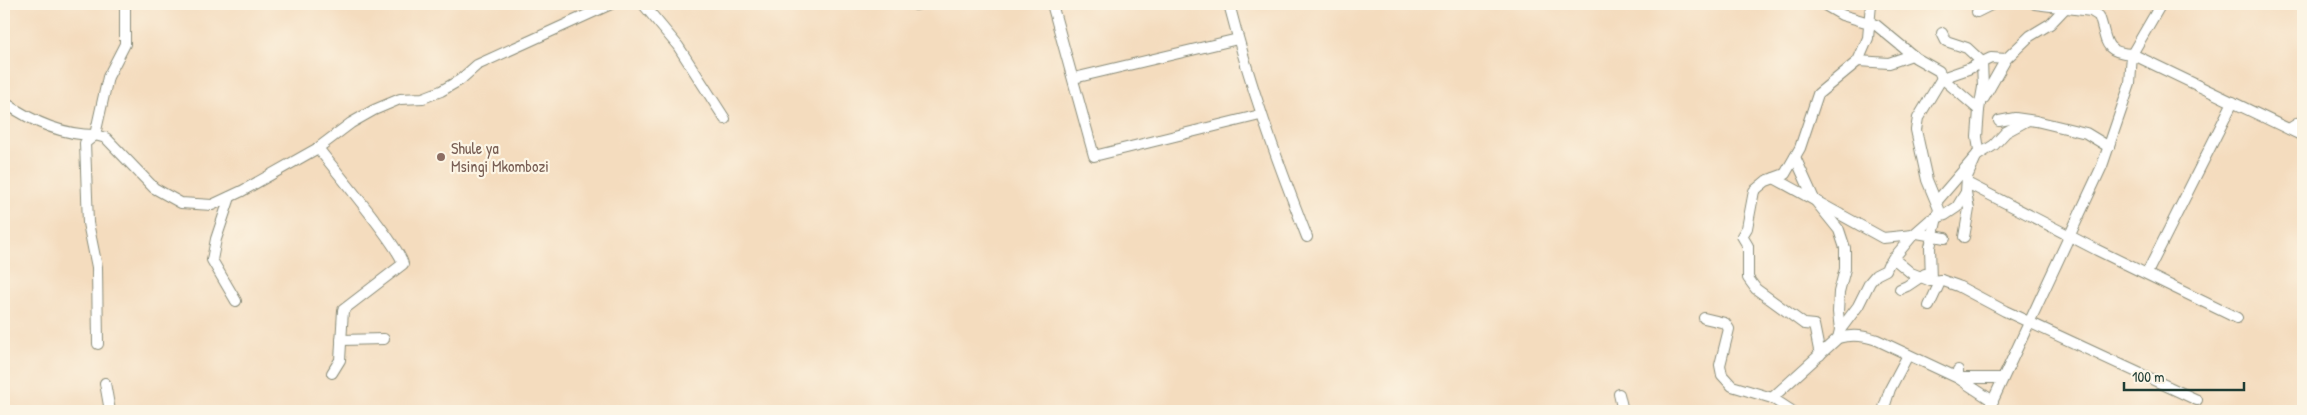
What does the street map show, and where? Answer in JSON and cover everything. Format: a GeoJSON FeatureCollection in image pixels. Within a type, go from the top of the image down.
{"type":"FeatureCollection","features":[{"type":"Feature","properties":{"kind":"street"},"geometry":{"type":"LineString","coordinates":[[98,344],[97,268],[88,223],[85,143],[95,136],[108,77],[125,44],[124,4]]}},
{"type":"Feature","properties":{"kind":"street"},"geometry":{"type":"LineString","coordinates":[[4,102],[35,122],[81,135],[106,138],[154,188],[181,203],[212,205],[318,148],[351,123],[374,110],[400,99],[422,98],[441,91],[460,80],[477,65],[611,4]]}},
{"type":"Feature","properties":{"kind":"street"},"geometry":{"type":"LineString","coordinates":[[642,4],[678,46],[725,119]]}},
{"type":"Feature","properties":{"kind":"street"},"geometry":{"type":"LineString","coordinates":[[1052,4],[1094,156],[1260,115]]}},
{"type":"Feature","properties":{"kind":"street"},"geometry":{"type":"LineString","coordinates":[[1229,4],[1260,115],[1307,237]]}},
{"type":"Feature","properties":{"kind":"street"},"geometry":{"type":"LineString","coordinates":[[1823,4],[1842,15],[1882,29],[1912,56],[1939,71],[1942,78],[1978,110]]}},
{"type":"Feature","properties":{"kind":"street"},"geometry":{"type":"LineString","coordinates":[[1820,355],[1814,325],[1804,324],[1769,300],[1756,289],[1748,278],[1748,246],[1742,236],[1747,228],[1754,191],[1774,178],[1785,174],[1811,121],[1818,94],[1858,60],[1868,38],[1871,4]]}},
{"type":"Feature","properties":{"kind":"street"},"geometry":{"type":"LineString","coordinates":[[1977,12],[1993,4]]}},
{"type":"Feature","properties":{"kind":"street"},"geometry":{"type":"LineString","coordinates":[[2036,4],[2067,6],[2091,11],[2099,16],[2109,48],[2117,53],[2132,54],[2303,136]]}},
{"type":"Feature","properties":{"kind":"street"},"geometry":{"type":"LineString","coordinates":[[1988,411],[2109,147],[2130,84],[2132,54],[2161,4]]}},
{"type":"Feature","properties":{"kind":"street"},"geometry":{"type":"LineString","coordinates":[[1978,110],[1988,88],[2006,59],[2030,36],[2050,24],[2067,6]]}},
{"type":"Feature","properties":{"kind":"street"},"geometry":{"type":"LineString","coordinates":[[1772,398],[1820,355],[1839,334],[1876,275],[1886,270],[1893,258],[1915,234],[1936,217],[1945,215],[1957,207],[1967,187],[1979,150],[1977,137],[1978,110],[1983,87],[1982,62],[1967,48],[1946,41],[1942,33]]}},
{"type":"Feature","properties":{"kind":"street"},"geometry":{"type":"LineString","coordinates":[[1074,78],[1238,39]]}},
{"type":"Feature","properties":{"kind":"street"},"geometry":{"type":"LineString","coordinates":[[1858,60],[1889,63],[1912,56]]}},
{"type":"Feature","properties":{"kind":"street"},"geometry":{"type":"LineString","coordinates":[[1929,306],[1932,269],[1930,255],[1939,209],[1927,180],[1916,130],[1918,118],[1942,78],[1991,58],[2006,59]]}},
{"type":"Feature","properties":{"kind":"street"},"geometry":{"type":"LineString","coordinates":[[2147,273],[2233,102]]}},
{"type":"Feature","properties":{"kind":"street"},"geometry":{"type":"LineString","coordinates":[[1998,121],[2015,118],[2086,133],[2109,147]]}},
{"type":"Feature","properties":{"kind":"street"},"geometry":{"type":"LineString","coordinates":[[1937,201],[1976,157],[1994,145],[2006,132],[2028,120]]}},
{"type":"Feature","properties":{"kind":"street"},"geometry":{"type":"LineString","coordinates":[[2289,129],[2303,120]]}},
{"type":"Feature","properties":{"kind":"street"},"geometry":{"type":"LineString","coordinates":[[318,148],[402,259],[403,264],[343,310],[340,360],[332,373]]}},
{"type":"Feature","properties":{"kind":"street"},"geometry":{"type":"LineString","coordinates":[[1795,157],[1814,199],[1839,230],[1845,248],[1844,269],[1839,292],[1839,334]]}},
{"type":"Feature","properties":{"kind":"street"},"geometry":{"type":"LineString","coordinates":[[1774,178],[1883,238],[1915,234],[1945,238]]}},
{"type":"Feature","properties":{"kind":"street"},"geometry":{"type":"LineString","coordinates":[[1967,187],[2237,318]]}},
{"type":"Feature","properties":{"kind":"street"},"geometry":{"type":"LineString","coordinates":[[1964,237],[1969,210],[1967,187]]}},
{"type":"Feature","properties":{"kind":"street"},"geometry":{"type":"LineString","coordinates":[[230,197],[216,239],[212,260],[236,301]]}},
{"type":"Feature","properties":{"kind":"street"},"geometry":{"type":"LineString","coordinates":[[1957,207],[1969,210]]}},
{"type":"Feature","properties":{"kind":"street"},"geometry":{"type":"LineString","coordinates":[[1893,258],[1911,273],[1958,286],[2029,322],[2197,400]]}},
{"type":"Feature","properties":{"kind":"street"},"geometry":{"type":"LineString","coordinates":[[1900,288],[1931,280]]}},
{"type":"Feature","properties":{"kind":"street"},"geometry":{"type":"LineString","coordinates":[[1704,318],[1725,323],[1729,329],[1720,365],[1722,374],[1732,386],[1772,398],[1792,411]]}},
{"type":"Feature","properties":{"kind":"street"},"geometry":{"type":"LineString","coordinates":[[1839,334],[1865,336],[1958,374],[2002,378]]}},
{"type":"Feature","properties":{"kind":"street"},"geometry":{"type":"LineString","coordinates":[[342,340],[384,339]]}},
{"type":"Feature","properties":{"kind":"street"},"geometry":{"type":"LineString","coordinates":[[1883,411],[1890,389],[1908,355]]}},
{"type":"Feature","properties":{"kind":"street"},"geometry":{"type":"LineString","coordinates":[[1958,374],[1993,401]]}},
{"type":"Feature","properties":{"kind":"street"},"geometry":{"type":"LineString","coordinates":[[105,383],[110,411]]}},
{"type":"Feature","properties":{"kind":"street"},"geometry":{"type":"LineString","coordinates":[[1619,394],[1623,411]]}},
{"type":"Feature","properties":{"kind":"place","name":"Shule ya Msingi Mkombozi"},"geometry":{"type":"Point","coordinates":[441,157]}}]}
